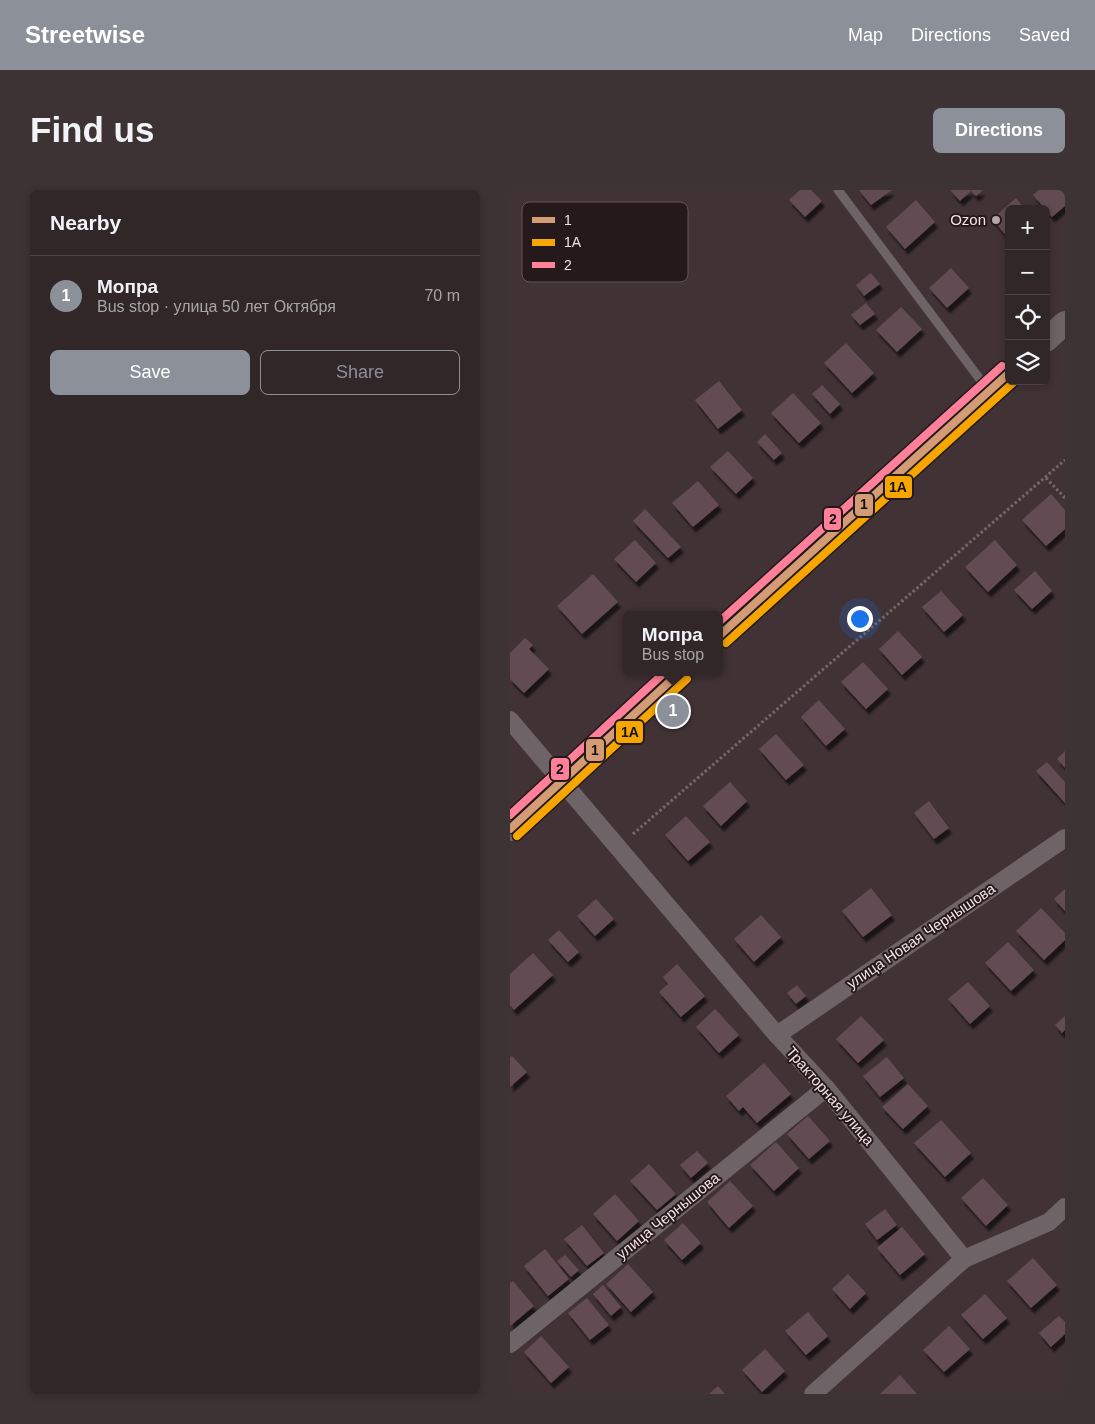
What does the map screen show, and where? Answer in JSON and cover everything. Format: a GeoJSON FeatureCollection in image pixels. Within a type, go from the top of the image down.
{"type":"FeatureCollection","features":[{"type":"Feature","properties":{"kind":"main road"},"geometry":{"type":"LineString","coordinates":[[1050,337],[1065,324]]}},
{"type":"Feature","properties":{"kind":"main road"},"geometry":{"type":"LineString","coordinates":[[723,632],[1005,376]]}},
{"type":"Feature","properties":{"kind":"main road"},"geometry":{"type":"LineString","coordinates":[[510,829],[676,676]]}},
{"type":"Feature","properties":{"kind":"street","name":"Тракторная улица"},"geometry":{"type":"LineString","coordinates":[[510,720],[564,781],[777,1035],[826,1088],[964,1259]]}},
{"type":"Feature","properties":{"kind":"street","name":"улица Новая Чернышова"},"geometry":{"type":"LineString","coordinates":[[777,1035],[1065,838]]}},
{"type":"Feature","properties":{"kind":"street","name":"улица Чернышова"},"geometry":{"type":"LineString","coordinates":[[510,1344],[826,1088]]}},
{"type":"Feature","properties":{"kind":"street"},"geometry":{"type":"LineString","coordinates":[[814,1394],[964,1259],[1049,1222],[1065,1207]]}},
{"type":"Feature","properties":{"kind":"lane"},"geometry":{"type":"LineString","coordinates":[[838,190],[988,391]]}},
{"type":"Feature","properties":{"kind":"path"},"geometry":{"type":"LineString","coordinates":[[633,834],[1065,460]]}},
{"type":"Feature","properties":{"kind":"path"},"geometry":{"type":"LineString","coordinates":[[1046,478],[1065,498]]}},
{"type":"Feature","properties":{"kind":"building"},"geometry":{"type":"Polygon","coordinates":[[[800,190],[811,190],[822,201],[805,217],[789,200],[800,190]]]}},
{"type":"Feature","properties":{"kind":"building"},"geometry":{"type":"Polygon","coordinates":[[[859,190],[892,190],[871,205],[859,190]]]}},
{"type":"Feature","properties":{"kind":"building"},"geometry":{"type":"Polygon","coordinates":[[[950,190],[983,190],[976,196],[971,191],[960,201],[950,190]]]}},
{"type":"Feature","properties":{"kind":"building"},"geometry":{"type":"Polygon","coordinates":[[[1039,190],[1065,190],[1065,206],[1052,217],[1050,215],[1050,205],[1042,205],[1033,195],[1039,190]]]}},
{"type":"Feature","properties":{"kind":"building"},"geometry":{"type":"Polygon","coordinates":[[[1016,198],[1022,205],[1008,205],[1016,198]]]}},
{"type":"Feature","properties":{"kind":"building"},"geometry":{"type":"Polygon","coordinates":[[[916,200],[935,222],[905,249],[886,227],[916,200]]]}},
{"type":"Feature","properties":{"kind":"building"},"geometry":{"type":"Polygon","coordinates":[[[1005,208],[1005,234],[992,219],[1005,208]]]}},
{"type":"Feature","properties":{"kind":"building"},"geometry":{"type":"Polygon","coordinates":[[[951,268],[969,288],[947,308],[929,288],[951,268]]]}},
{"type":"Feature","properties":{"kind":"building"},"geometry":{"type":"Polygon","coordinates":[[[871,273],[880,284],[864,296],[856,285],[871,273]]]}},
{"type":"Feature","properties":{"kind":"building"},"geometry":{"type":"Polygon","coordinates":[[[866,303],[875,314],[860,325],[851,315],[866,303]]]}},
{"type":"Feature","properties":{"kind":"building"},"geometry":{"type":"Polygon","coordinates":[[[901,307],[922,329],[897,352],[876,330],[901,307]]]}},
{"type":"Feature","properties":{"kind":"building"},"geometry":{"type":"Polygon","coordinates":[[[846,343],[874,373],[852,393],[824,363],[846,343]]]}},
{"type":"Feature","properties":{"kind":"building"},"geometry":{"type":"Polygon","coordinates":[[[719,381],[742,410],[718,429],[695,400],[719,381]]]}},
{"type":"Feature","properties":{"kind":"building"},"geometry":{"type":"Polygon","coordinates":[[[822,385],[840,404],[830,414],[812,394],[822,385]]]}},
{"type":"Feature","properties":{"kind":"building"},"geometry":{"type":"Polygon","coordinates":[[[793,393],[821,423],[799,443],[771,413],[793,393]]]}},
{"type":"Feature","properties":{"kind":"building"},"geometry":{"type":"Polygon","coordinates":[[[765,434],[782,453],[774,460],[757,442],[765,434]]]}},
{"type":"Feature","properties":{"kind":"building"},"geometry":{"type":"Polygon","coordinates":[[[728,451],[753,478],[736,494],[710,467],[728,451]]]}},
{"type":"Feature","properties":{"kind":"building"},"geometry":{"type":"Polygon","coordinates":[[[698,481],[719,505],[693,527],[672,503],[698,481]]]}},
{"type":"Feature","properties":{"kind":"building"},"geometry":{"type":"Polygon","coordinates":[[[1051,494],[1065,510],[1065,529],[1046,546],[1022,520],[1051,494]]]}},
{"type":"Feature","properties":{"kind":"building"},"geometry":{"type":"Polygon","coordinates":[[[645,509],[681,547],[668,558],[633,521],[645,509]]]}},
{"type":"Feature","properties":{"kind":"building"},"geometry":{"type":"Polygon","coordinates":[[[635,540],[656,563],[636,582],[614,559],[635,540]]]}},
{"type":"Feature","properties":{"kind":"building"},"geometry":{"type":"Polygon","coordinates":[[[995,540],[1017,565],[988,592],[965,567],[995,540]]]}},
{"type":"Feature","properties":{"kind":"building"},"geometry":{"type":"Polygon","coordinates":[[[1035,571],[1052,591],[1032,609],[1014,590],[1035,571]]]}},
{"type":"Feature","properties":{"kind":"building"},"geometry":{"type":"Polygon","coordinates":[[[593,574],[618,602],[582,634],[557,606],[593,574]]]}},
{"type":"Feature","properties":{"kind":"building"},"geometry":{"type":"Polygon","coordinates":[[[941,591],[963,615],[944,632],[922,607],[941,591]]]}},
{"type":"Feature","properties":{"kind":"building"},"geometry":{"type":"Polygon","coordinates":[[[898,631],[922,657],[902,675],[879,649],[898,631]]]}},
{"type":"Feature","properties":{"kind":"building"},"geometry":{"type":"Polygon","coordinates":[[[525,638],[533,645],[529,649],[549,669],[524,693],[510,679],[510,653],[525,638]]]}},
{"type":"Feature","properties":{"kind":"building"},"geometry":{"type":"Polygon","coordinates":[[[863,662],[888,689],[866,709],[841,682],[863,662]]]}},
{"type":"Feature","properties":{"kind":"building"},"geometry":{"type":"Polygon","coordinates":[[[819,700],[845,729],[826,746],[801,717],[819,700]]]}},
{"type":"Feature","properties":{"kind":"building"},"geometry":{"type":"Polygon","coordinates":[[[776,734],[804,765],[786,780],[759,749],[776,734]]]}},
{"type":"Feature","properties":{"kind":"building"},"geometry":{"type":"Polygon","coordinates":[[[1065,751],[1065,768],[1057,759],[1065,751]]]}},
{"type":"Feature","properties":{"kind":"building"},"geometry":{"type":"Polygon","coordinates":[[[1047,762],[1065,782],[1065,803],[1036,771],[1047,762]]]}},
{"type":"Feature","properties":{"kind":"building"},"geometry":{"type":"Polygon","coordinates":[[[730,782],[747,801],[721,826],[703,806],[730,782]]]}},
{"type":"Feature","properties":{"kind":"building"},"geometry":{"type":"Polygon","coordinates":[[[929,801],[949,828],[934,839],[914,813],[929,801]]]}},
{"type":"Feature","properties":{"kind":"building"},"geometry":{"type":"Polygon","coordinates":[[[686,816],[710,842],[688,861],[665,835],[686,816]]]}},
{"type":"Feature","properties":{"kind":"building"},"geometry":{"type":"Polygon","coordinates":[[[871,888],[892,915],[863,937],[842,911],[871,888]]]}},
{"type":"Feature","properties":{"kind":"building"},"geometry":{"type":"Polygon","coordinates":[[[1065,889],[1065,911],[1054,899],[1065,889]]]}},
{"type":"Feature","properties":{"kind":"building"},"geometry":{"type":"Polygon","coordinates":[[[596,899],[614,919],[595,936],[577,916],[596,899]]]}},
{"type":"Feature","properties":{"kind":"building"},"geometry":{"type":"Polygon","coordinates":[[[1041,908],[1065,933],[1065,940],[1044,960],[1016,931],[1041,908]]]}},
{"type":"Feature","properties":{"kind":"building"},"geometry":{"type":"Polygon","coordinates":[[[761,915],[781,937],[754,962],[734,939],[761,915]]]}},
{"type":"Feature","properties":{"kind":"building"},"geometry":{"type":"Polygon","coordinates":[[[559,930],[579,952],[568,962],[548,940],[559,930]]]}},
{"type":"Feature","properties":{"kind":"building"},"geometry":{"type":"Polygon","coordinates":[[[1008,942],[1034,970],[1011,991],[985,963],[1008,942]]]}},
{"type":"Feature","properties":{"kind":"building"},"geometry":{"type":"Polygon","coordinates":[[[533,953],[553,975],[514,1010],[510,1005],[510,974],[533,953]]]}},
{"type":"Feature","properties":{"kind":"building"},"geometry":{"type":"Polygon","coordinates":[[[677,964],[705,996],[681,1017],[659,992],[668,984],[663,977],[677,964]]]}},
{"type":"Feature","properties":{"kind":"building"},"geometry":{"type":"Polygon","coordinates":[[[968,982],[990,1006],[970,1024],[948,999],[968,982]]]}},
{"type":"Feature","properties":{"kind":"building"},"geometry":{"type":"Polygon","coordinates":[[[797,985],[806,996],[796,1004],[787,993],[797,985]]]}},
{"type":"Feature","properties":{"kind":"building"},"geometry":{"type":"Polygon","coordinates":[[[715,1009],[739,1035],[719,1053],[696,1027],[715,1009]]]}},
{"type":"Feature","properties":{"kind":"building"},"geometry":{"type":"Polygon","coordinates":[[[861,1016],[884,1040],[858,1063],[836,1039],[861,1016]]]}},
{"type":"Feature","properties":{"kind":"building"},"geometry":{"type":"Polygon","coordinates":[[[1065,1016],[1065,1030],[1062,1033],[1055,1025],[1065,1016]]]}},
{"type":"Feature","properties":{"kind":"building"},"geometry":{"type":"Polygon","coordinates":[[[512,1056],[527,1072],[510,1087],[510,1057],[512,1056]]]}},
{"type":"Feature","properties":{"kind":"building"},"geometry":{"type":"Polygon","coordinates":[[[887,1057],[904,1078],[880,1097],[863,1076],[887,1057]]]}},
{"type":"Feature","properties":{"kind":"building"},"geometry":{"type":"Polygon","coordinates":[[[764,1063],[791,1094],[757,1123],[743,1107],[739,1111],[726,1096],[764,1063]]]}},
{"type":"Feature","properties":{"kind":"building"},"geometry":{"type":"Polygon","coordinates":[[[908,1084],[928,1106],[903,1129],[882,1107],[908,1084]]]}},
{"type":"Feature","properties":{"kind":"building"},"geometry":{"type":"Polygon","coordinates":[[[808,1116],[830,1141],[809,1159],[787,1134],[808,1116]]]}},
{"type":"Feature","properties":{"kind":"building"},"geometry":{"type":"Polygon","coordinates":[[[941,1120],[971,1153],[945,1177],[914,1143],[941,1120]]]}},
{"type":"Feature","properties":{"kind":"building"},"geometry":{"type":"Polygon","coordinates":[[[776,1142],[799,1168],[774,1191],[750,1165],[776,1142]]]}},
{"type":"Feature","properties":{"kind":"building"},"geometry":{"type":"Polygon","coordinates":[[[697,1151],[708,1163],[691,1178],[680,1165],[697,1151]]]}},
{"type":"Feature","properties":{"kind":"building"},"geometry":{"type":"Polygon","coordinates":[[[649,1164],[676,1194],[657,1210],[630,1181],[649,1164]]]}},
{"type":"Feature","properties":{"kind":"building"},"geometry":{"type":"Polygon","coordinates":[[[983,1178],[1008,1205],[986,1226],[961,1198],[983,1178]]]}},
{"type":"Feature","properties":{"kind":"building"},"geometry":{"type":"Polygon","coordinates":[[[730,1181],[753,1206],[729,1228],[707,1202],[730,1181]]]}},
{"type":"Feature","properties":{"kind":"building"},"geometry":{"type":"Polygon","coordinates":[[[615,1194],[639,1221],[617,1241],[593,1214],[615,1194]]]}},
{"type":"Feature","properties":{"kind":"building"},"geometry":{"type":"Polygon","coordinates":[[[885,1209],[897,1225],[877,1240],[865,1224],[885,1209]]]}},
{"type":"Feature","properties":{"kind":"building"},"geometry":{"type":"Polygon","coordinates":[[[683,1223],[701,1243],[682,1260],[664,1240],[683,1223]]]}},
{"type":"Feature","properties":{"kind":"building"},"geometry":{"type":"Polygon","coordinates":[[[582,1225],[604,1253],[587,1266],[564,1239],[582,1225]]]}},
{"type":"Feature","properties":{"kind":"building"},"geometry":{"type":"Polygon","coordinates":[[[902,1227],[925,1254],[900,1275],[877,1248],[902,1227]]]}},
{"type":"Feature","properties":{"kind":"building"},"geometry":{"type":"Polygon","coordinates":[[[545,1249],[569,1279],[548,1296],[524,1266],[545,1249]]]}},
{"type":"Feature","properties":{"kind":"building"},"geometry":{"type":"Polygon","coordinates":[[[565,1255],[579,1270],[571,1277],[557,1261],[565,1255]]]}},
{"type":"Feature","properties":{"kind":"building"},"geometry":{"type":"Polygon","coordinates":[[[1033,1258],[1057,1285],[1031,1308],[1007,1281],[1033,1258]]]}},
{"type":"Feature","properties":{"kind":"building"},"geometry":{"type":"Polygon","coordinates":[[[628,1264],[653,1292],[631,1312],[606,1284],[628,1264]]]}},
{"type":"Feature","properties":{"kind":"building"},"geometry":{"type":"Polygon","coordinates":[[[848,1274],[866,1293],[850,1309],[832,1289],[848,1274]]]}},
{"type":"Feature","properties":{"kind":"building"},"geometry":{"type":"Polygon","coordinates":[[[513,1281],[534,1306],[510,1326],[510,1283],[513,1281]]]}},
{"type":"Feature","properties":{"kind":"building"},"geometry":{"type":"Polygon","coordinates":[[[603,1285],[621,1307],[611,1316],[593,1294],[603,1285]]]}},
{"type":"Feature","properties":{"kind":"building"},"geometry":{"type":"Polygon","coordinates":[[[985,1294],[1007,1318],[983,1339],[961,1315],[985,1294]]]}},
{"type":"Feature","properties":{"kind":"building"},"geometry":{"type":"Polygon","coordinates":[[[587,1298],[609,1325],[590,1340],[568,1313],[587,1298]]]}},
{"type":"Feature","properties":{"kind":"building"},"geometry":{"type":"Polygon","coordinates":[[[808,1312],[828,1336],[806,1355],[785,1331],[808,1312]]]}},
{"type":"Feature","properties":{"kind":"building"},"geometry":{"type":"Polygon","coordinates":[[[1059,1316],[1065,1322],[1065,1334],[1051,1347],[1039,1333],[1059,1316]]]}},
{"type":"Feature","properties":{"kind":"building"},"geometry":{"type":"Polygon","coordinates":[[[949,1326],[970,1349],[944,1372],[923,1350],[949,1326]]]}},
{"type":"Feature","properties":{"kind":"building"},"geometry":{"type":"Polygon","coordinates":[[[541,1336],[569,1367],[551,1383],[524,1352],[541,1336]]]}},
{"type":"Feature","properties":{"kind":"building"},"geometry":{"type":"Polygon","coordinates":[[[765,1349],[785,1371],[762,1392],[742,1370],[765,1349]]]}},
{"type":"Feature","properties":{"kind":"building"},"geometry":{"type":"Polygon","coordinates":[[[900,1375],[917,1394],[880,1394],[900,1375]]]}},
{"type":"Feature","properties":{"kind":"building"},"geometry":{"type":"Polygon","coordinates":[[[718,1386],[725,1394],[709,1394],[718,1386]]]}},
{"type":"Feature","properties":{"kind":"transit line","name":"2"},"geometry":{"type":"LineString","coordinates":[[723,618],[1002,366]]}},
{"type":"Feature","properties":{"kind":"transit line","name":"1"},"geometry":{"type":"LineString","coordinates":[[723,632],[1005,377]]}},
{"type":"Feature","properties":{"kind":"transit line","name":"1А"},"geometry":{"type":"LineString","coordinates":[[726,643],[1011,385]]}},
{"type":"Feature","properties":{"kind":"transit line","name":"2"},"geometry":{"type":"LineString","coordinates":[[510,815],[661,676]]}},
{"type":"Feature","properties":{"kind":"transit line","name":"1"},"geometry":{"type":"LineString","coordinates":[[510,829],[676,676]]}},
{"type":"Feature","properties":{"kind":"transit line","name":"1А"},"geometry":{"type":"LineString","coordinates":[[517,836],[687,679]]}},
{"type":"Feature","properties":{"kind":"place","name":"Ozon"},"geometry":{"type":"Point","coordinates":[996,220]}},
{"type":"Feature","properties":{"kind":"place","name":"Мопра"},"geometry":{"type":"Point","coordinates":[673,711]}}]}
